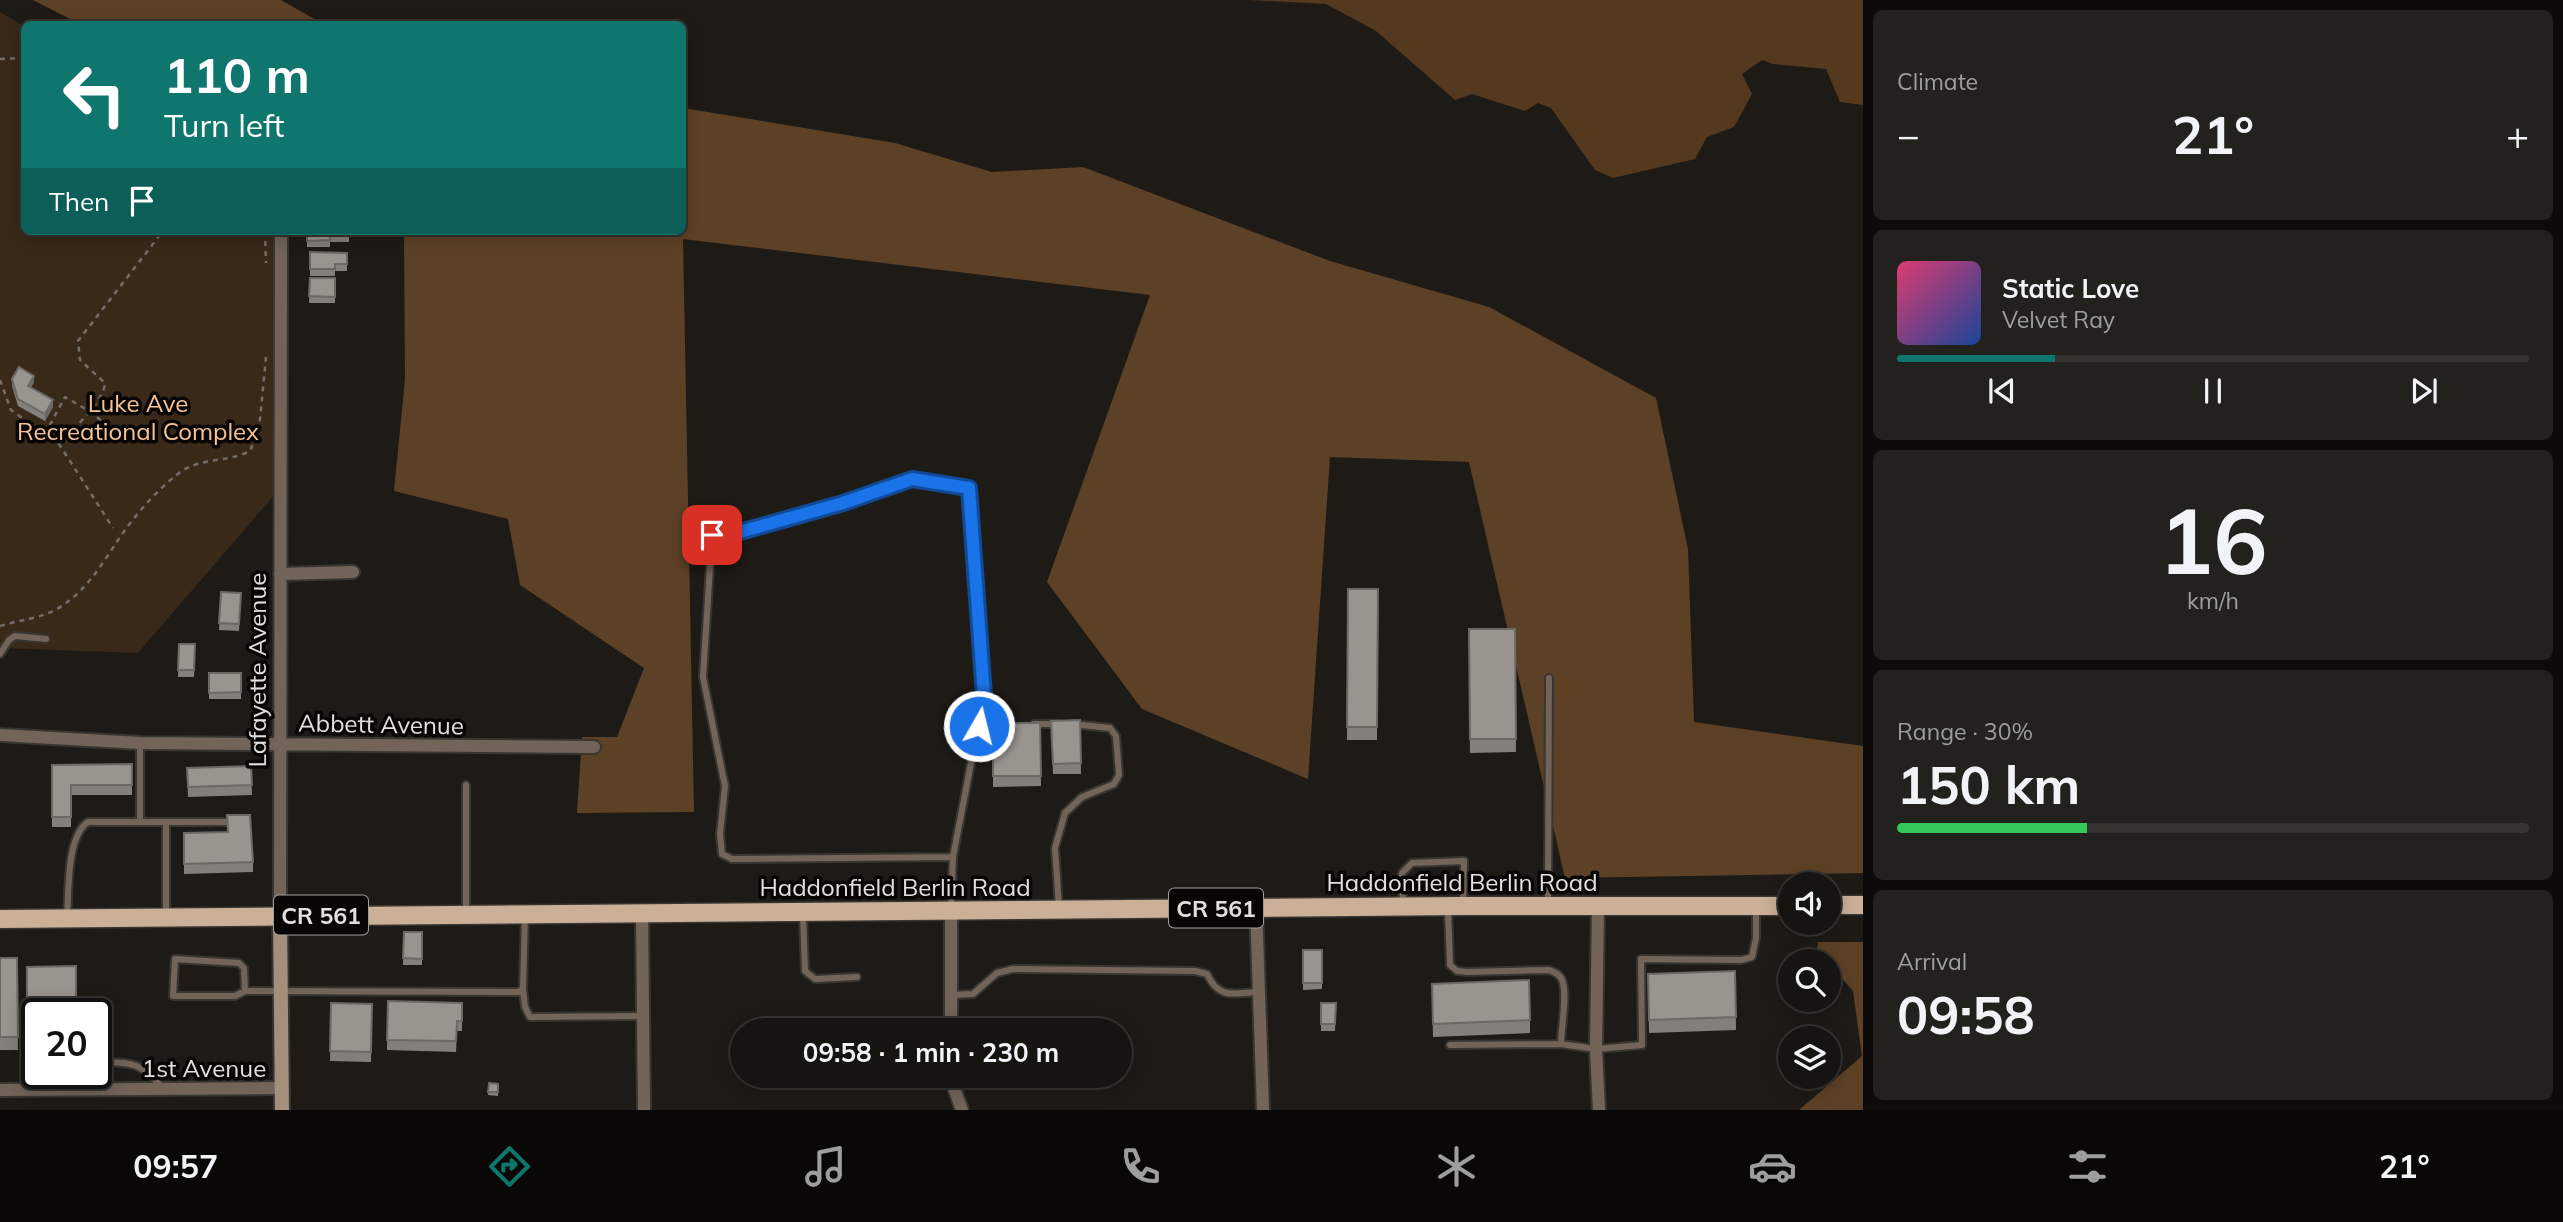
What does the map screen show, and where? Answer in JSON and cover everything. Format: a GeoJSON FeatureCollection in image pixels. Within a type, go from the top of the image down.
{"type":"FeatureCollection","features":[{"type":"Feature","properties":{"kind":"main road"},"geometry":{"type":"LineString","coordinates":[[1841,905],[1863,905]]}},
{"type":"Feature","properties":{"kind":"main road","name":"Haddonfield Berlin Road"},"geometry":{"type":"LineString","coordinates":[[0,919],[1256,907],[1778,906]]}},
{"type":"Feature","properties":{"kind":"street","name":"Lafayette Avenue"},"geometry":{"type":"LineString","coordinates":[[281,235],[282,1110]]}},
{"type":"Feature","properties":{"kind":"street"},"geometry":{"type":"LineString","coordinates":[[280,575],[352,572]]}},
{"type":"Feature","properties":{"kind":"street","name":"Abbett Avenue"},"geometry":{"type":"LineString","coordinates":[[0,735],[140,743],[594,747]]}},
{"type":"Feature","properties":{"kind":"street"},"geometry":{"type":"LineString","coordinates":[[1256,907],[1263,1110]]}},
{"type":"Feature","properties":{"kind":"street"},"geometry":{"type":"LineString","coordinates":[[1598,907],[1596,1049],[1599,1110]]}},
{"type":"Feature","properties":{"kind":"street"},"geometry":{"type":"LineString","coordinates":[[951,911],[951,1018]]}},
{"type":"Feature","properties":{"kind":"street"},"geometry":{"type":"LineString","coordinates":[[642,913],[644,1110]]}},
{"type":"Feature","properties":{"kind":"street","name":"1st Avenue"},"geometry":{"type":"LineString","coordinates":[[0,1090],[282,1088]]}},
{"type":"Feature","properties":{"kind":"street"},"geometry":{"type":"LineString","coordinates":[[954,1088],[962,1110]]}},
{"type":"Feature","properties":{"kind":"lane"},"geometry":{"type":"LineString","coordinates":[[951,911],[953,858],[984,695],[969,488],[912,479],[843,503],[740,532],[712,535],[703,677],[719,747],[724,786],[720,834],[722,854],[732,859],[953,858]]}},
{"type":"Feature","properties":{"kind":"lane"},"geometry":{"type":"LineString","coordinates":[[0,654],[15,636],[46,639]]}},
{"type":"Feature","properties":{"kind":"lane"},"geometry":{"type":"LineString","coordinates":[[1548,905],[1549,678]]}},
{"type":"Feature","properties":{"kind":"lane"},"geometry":{"type":"LineString","coordinates":[[1030,724],[1081,723],[1110,728],[1116,736],[1119,775],[1114,783],[1082,797],[1066,813],[1055,848],[1059,910]]}},
{"type":"Feature","properties":{"kind":"lane"},"geometry":{"type":"LineString","coordinates":[[979,726],[1004,725]]}},
{"type":"Feature","properties":{"kind":"lane"},"geometry":{"type":"LineString","coordinates":[[140,743],[140,822]]}},
{"type":"Feature","properties":{"kind":"lane"},"geometry":{"type":"LineString","coordinates":[[466,785],[466,914]]}},
{"type":"Feature","properties":{"kind":"lane"},"geometry":{"type":"LineString","coordinates":[[67,918],[74,845],[81,826],[88,822],[244,822]]}},
{"type":"Feature","properties":{"kind":"lane"},"geometry":{"type":"LineString","coordinates":[[166,822],[166,916]]}},
{"type":"Feature","properties":{"kind":"lane"},"geometry":{"type":"LineString","coordinates":[[1403,906],[1402,873],[1412,863],[1464,861],[1450,965],[1457,971],[1549,970],[1562,979],[1561,1044]]}},
{"type":"Feature","properties":{"kind":"lane"},"geometry":{"type":"LineString","coordinates":[[1450,1045],[1561,1044],[1596,1049],[1642,1045],[1641,959],[1741,960],[1752,957],[1756,938],[1756,906]]}},
{"type":"Feature","properties":{"kind":"lane"},"geometry":{"type":"LineString","coordinates":[[803,912],[805,971],[815,979],[857,977]]}},
{"type":"Feature","properties":{"kind":"lane"},"geometry":{"type":"LineString","coordinates":[[525,914],[523,989],[525,1007],[530,1017],[642,1016]]}},
{"type":"Feature","properties":{"kind":"lane"},"geometry":{"type":"LineString","coordinates":[[245,991],[244,968],[239,963],[175,960],[173,996],[235,996],[245,991],[519,992],[523,989]]}},
{"type":"Feature","properties":{"kind":"lane"},"geometry":{"type":"LineString","coordinates":[[951,995],[973,994],[996,973],[1013,969],[1195,971],[1207,974],[1213,987],[1223,993],[1259,992]]}},
{"type":"Feature","properties":{"kind":"lane"},"geometry":{"type":"LineString","coordinates":[[112,1062],[135,1063],[146,1069],[163,1089]]}},
{"type":"Feature","properties":{"kind":"path"},"geometry":{"type":"LineString","coordinates":[[0,59],[21,58]]}},
{"type":"Feature","properties":{"kind":"path"},"geometry":{"type":"LineString","coordinates":[[59,444],[104,390],[105,383],[80,360],[78,341],[160,235]]}},
{"type":"Feature","properties":{"kind":"path"},"geometry":{"type":"LineString","coordinates":[[265,235],[266,268]]}},
{"type":"Feature","properties":{"kind":"path"},"geometry":{"type":"LineString","coordinates":[[0,626],[44,615],[73,597],[98,571],[142,510],[176,475],[192,464],[232,458],[250,451],[259,429],[266,350]]}},
{"type":"Feature","properties":{"kind":"path"},"geometry":{"type":"LineString","coordinates":[[0,380],[11,410],[59,444],[113,528]]}},
{"type":"Feature","properties":{"kind":"path"},"geometry":{"type":"LineString","coordinates":[[45,434],[65,397],[103,422]]}},
{"type":"Feature","properties":{"kind":"green space","name":"Luke Ave Recreational Complex"},"geometry":{"type":"Polygon","coordinates":[[[0,12],[21,24],[21,235],[278,235],[277,492],[138,653],[0,648],[0,12]]]}},
{"type":"Feature","properties":{"kind":"shaded area"},"geometry":{"type":"Polygon","coordinates":[[[33,0],[281,0],[318,21],[74,21],[33,0]]]}},
{"type":"Feature","properties":{"kind":"shaded area"},"geometry":{"type":"Polygon","coordinates":[[[1249,0],[1863,0],[1863,105],[1840,102],[1826,69],[1773,64],[1762,60],[1742,74],[1752,94],[1734,127],[1707,137],[1695,159],[1613,178],[1595,170],[1551,108],[1538,103],[1525,111],[1472,94],[1455,100],[1376,31],[1326,4],[1249,0]]]}},
{"type":"Feature","properties":{"kind":"shaded area"},"geometry":{"type":"Polygon","coordinates":[[[686,108],[895,143],[992,172],[1083,167],[1330,261],[1489,307],[1656,398],[1688,549],[1694,722],[1863,746],[1863,873],[1778,872],[1778,874],[1565,878],[1469,462],[1330,457],[1308,779],[1142,709],[1047,582],[1150,295],[683,239],[694,812],[577,813],[582,737],[617,737],[644,668],[520,585],[508,519],[394,491],[405,379],[404,235],[686,235],[686,108]]]}},
{"type":"Feature","properties":{"kind":"shaded area"},"geometry":{"type":"Polygon","coordinates":[[[1818,942],[1863,942],[1863,1110],[1799,1110],[1824,1089],[1841,1089],[1841,1074],[1862,1056],[1853,991],[1841,977],[1841,949],[1817,949],[1818,942]]]}},
{"type":"Feature","properties":{"kind":"building"},"geometry":{"type":"Polygon","coordinates":[[[307,235],[330,235],[330,240],[307,241],[307,235]]]}},
{"type":"Feature","properties":{"kind":"building"},"geometry":{"type":"Polygon","coordinates":[[[310,252],[347,253],[347,264],[335,264],[335,269],[310,269],[310,252]]]}},
{"type":"Feature","properties":{"kind":"building"},"geometry":{"type":"Polygon","coordinates":[[[310,278],[335,278],[335,297],[309,296],[310,278]]]}},
{"type":"Feature","properties":{"kind":"building"},"geometry":{"type":"Polygon","coordinates":[[[19,367],[34,376],[28,386],[53,400],[45,414],[18,399],[12,379],[19,367]]]}},
{"type":"Feature","properties":{"kind":"building"},"geometry":{"type":"Polygon","coordinates":[[[1348,589],[1378,589],[1377,727],[1347,727],[1348,589]]]}},
{"type":"Feature","properties":{"kind":"building"},"geometry":{"type":"Polygon","coordinates":[[[221,592],[241,593],[239,624],[219,623],[221,592]]]}},
{"type":"Feature","properties":{"kind":"building"},"geometry":{"type":"Polygon","coordinates":[[[1469,629],[1515,629],[1516,739],[1470,739],[1469,629]]]}},
{"type":"Feature","properties":{"kind":"building"},"geometry":{"type":"Polygon","coordinates":[[[179,644],[195,644],[194,670],[178,670],[179,644]]]}},
{"type":"Feature","properties":{"kind":"building"},"geometry":{"type":"Polygon","coordinates":[[[209,673],[241,673],[241,692],[209,693],[209,673]]]}},
{"type":"Feature","properties":{"kind":"building"},"geometry":{"type":"Polygon","coordinates":[[[1080,720],[1081,763],[1053,764],[1051,721],[1080,720]]]}},
{"type":"Feature","properties":{"kind":"building"},"geometry":{"type":"Polygon","coordinates":[[[993,723],[1040,723],[1041,776],[993,776],[993,723]]]}},
{"type":"Feature","properties":{"kind":"building"},"geometry":{"type":"Polygon","coordinates":[[[132,764],[132,785],[71,785],[71,817],[52,817],[52,765],[132,764]]]}},
{"type":"Feature","properties":{"kind":"building"},"geometry":{"type":"Polygon","coordinates":[[[251,766],[252,785],[188,787],[187,768],[251,766]]]}},
{"type":"Feature","properties":{"kind":"building"},"geometry":{"type":"Polygon","coordinates":[[[227,815],[250,815],[253,862],[184,864],[184,833],[228,832],[227,815]]]}},
{"type":"Feature","properties":{"kind":"building"},"geometry":{"type":"Polygon","coordinates":[[[404,932],[422,932],[422,959],[403,958],[404,932]]]}},
{"type":"Feature","properties":{"kind":"building"},"geometry":{"type":"Polygon","coordinates":[[[1303,950],[1322,950],[1322,983],[1303,983],[1303,950]]]}},
{"type":"Feature","properties":{"kind":"building"},"geometry":{"type":"Polygon","coordinates":[[[0,958],[17,958],[18,1037],[0,1037],[0,958]]]}},
{"type":"Feature","properties":{"kind":"building"},"geometry":{"type":"Polygon","coordinates":[[[76,966],[76,998],[27,998],[27,967],[76,966]]]}},
{"type":"Feature","properties":{"kind":"building"},"geometry":{"type":"Polygon","coordinates":[[[1735,971],[1736,1017],[1649,1020],[1648,974],[1735,971]]]}},
{"type":"Feature","properties":{"kind":"building"},"geometry":{"type":"Polygon","coordinates":[[[1529,980],[1530,1020],[1433,1024],[1432,984],[1529,980]]]}},
{"type":"Feature","properties":{"kind":"building"},"geometry":{"type":"Polygon","coordinates":[[[388,1001],[462,1003],[462,1021],[457,1021],[456,1041],[387,1040],[388,1001]]]}},
{"type":"Feature","properties":{"kind":"building"},"geometry":{"type":"Polygon","coordinates":[[[331,1003],[372,1004],[371,1052],[330,1051],[331,1003]]]}},
{"type":"Feature","properties":{"kind":"building"},"geometry":{"type":"Polygon","coordinates":[[[1321,1003],[1336,1003],[1335,1024],[1321,1024],[1321,1003]]]}},
{"type":"Feature","properties":{"kind":"building"},"geometry":{"type":"Polygon","coordinates":[[[489,1083],[498,1084],[498,1092],[488,1092],[489,1083]]]}},
{"type":"Feature","properties":{"kind":"route"},"geometry":{"type":"LineString","coordinates":[[712,535],[740,532],[843,503],[912,479],[969,488],[984,695],[979,726]]}}]}
